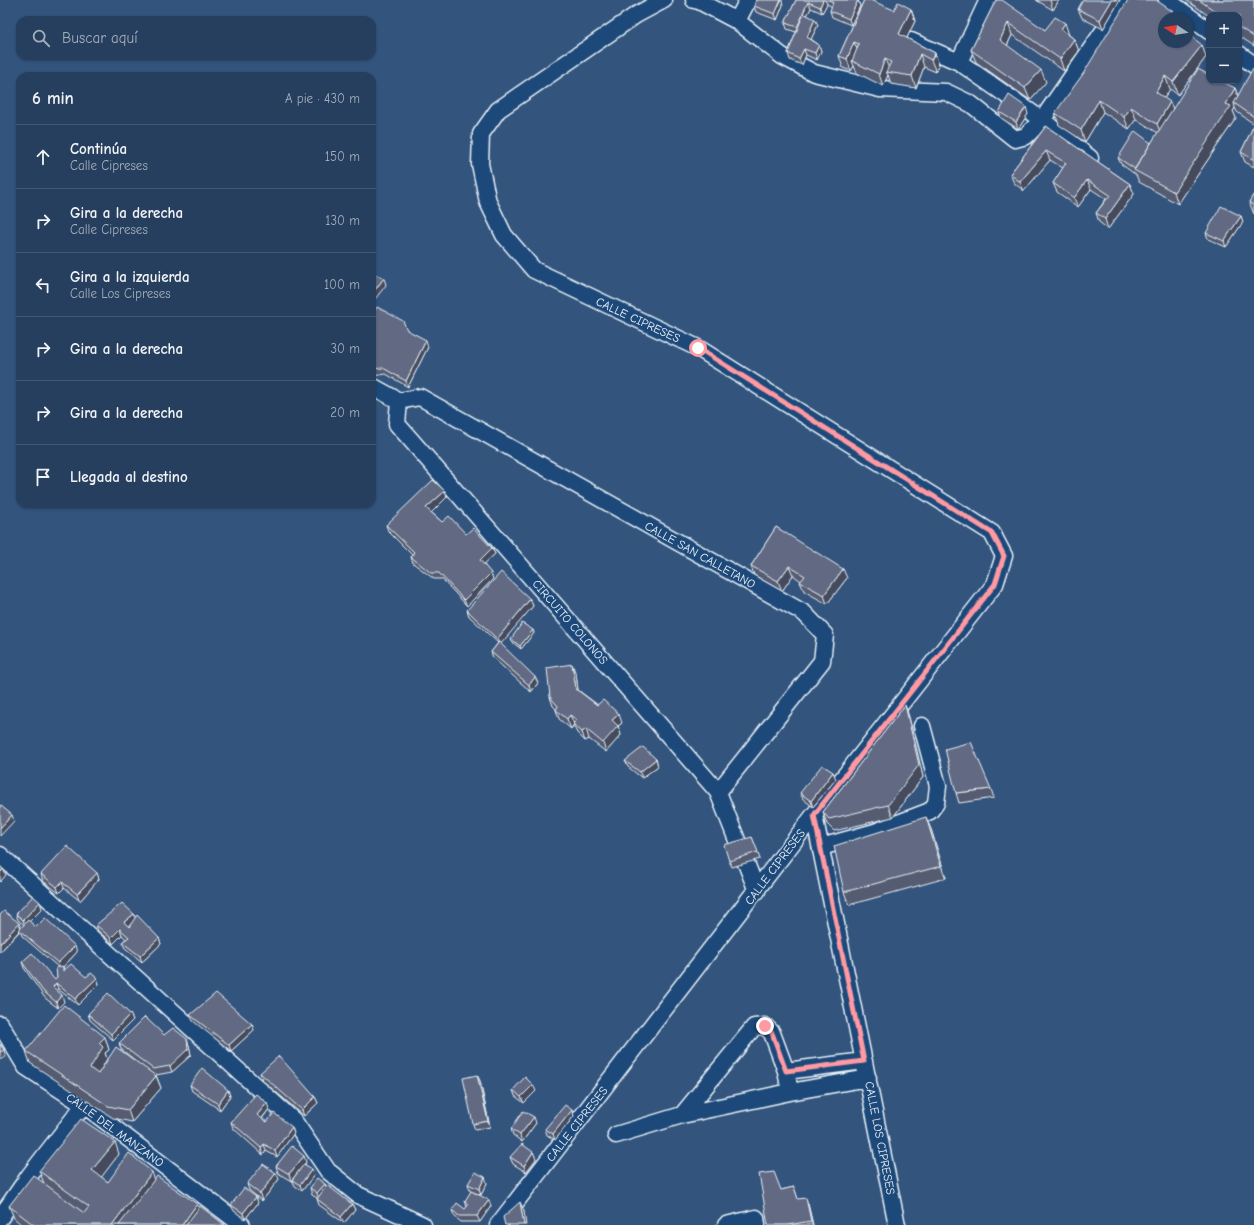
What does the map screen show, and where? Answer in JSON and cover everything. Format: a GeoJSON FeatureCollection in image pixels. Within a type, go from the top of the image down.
{"type":"FeatureCollection","features":[{"type":"Feature","properties":{"kind":"street","name":"CALLE CIPRESES"},"geometry":{"type":"LineString","coordinates":[[498,1225],[757,891],[814,815],[995,584],[1004,556],[992,533],[698,348],[534,270],[504,235],[488,202],[480,164],[482,134],[498,110],[636,15],[664,0]]}},
{"type":"Feature","properties":{"kind":"street"},"geometry":{"type":"LineString","coordinates":[[694,0],[699,1],[737,21],[782,56],[814,73],[880,89],[946,92],[971,104],[1015,139],[1026,136],[1042,120],[1125,0]]}},
{"type":"Feature","properties":{"kind":"street"},"geometry":{"type":"LineString","coordinates":[[737,21],[748,0]]}},
{"type":"Feature","properties":{"kind":"street"},"geometry":{"type":"LineString","coordinates":[[959,62],[988,0]]}},
{"type":"Feature","properties":{"kind":"street"},"geometry":{"type":"LineString","coordinates":[[1167,0],[1206,29]]}},
{"type":"Feature","properties":{"kind":"street"},"geometry":{"type":"LineString","coordinates":[[911,41],[959,62],[1042,120],[1103,168]]}},
{"type":"Feature","properties":{"kind":"street"},"geometry":{"type":"LineString","coordinates":[[1242,56],[1254,65]]}},
{"type":"Feature","properties":{"kind":"street"},"geometry":{"type":"LineString","coordinates":[[376,388],[399,401]]}},
{"type":"Feature","properties":{"kind":"street","name":"CALLE SAN CALLETANO"},"geometry":{"type":"LineString","coordinates":[[399,401],[420,397],[804,613],[825,635],[822,661],[718,792]]}},
{"type":"Feature","properties":{"kind":"street","name":"CIRCUITO COLONOS"},"geometry":{"type":"LineString","coordinates":[[399,401],[397,424],[718,792],[740,848]]}},
{"type":"Feature","properties":{"kind":"street"},"geometry":{"type":"LineString","coordinates":[[821,847],[875,832],[930,811],[936,802],[938,786],[922,726]]}},
{"type":"Feature","properties":{"kind":"street","name":"CALLE LOS CIPRESES"},"geometry":{"type":"LineString","coordinates":[[814,815],[868,1078],[892,1224]]}},
{"type":"Feature","properties":{"kind":"street"},"geometry":{"type":"LineString","coordinates":[[0,855],[294,1120],[328,1171],[358,1195],[423,1225]]}},
{"type":"Feature","properties":{"kind":"street"},"geometry":{"type":"LineString","coordinates":[[746,863],[757,891]]}},
{"type":"Feature","properties":{"kind":"street","name":"CALLE DEL MANZANO"},"geometry":{"type":"LineString","coordinates":[[0,1024],[26,1067],[84,1105],[242,1225]]}},
{"type":"Feature","properties":{"kind":"street"},"geometry":{"type":"LineString","coordinates":[[682,1116],[754,1027],[765,1026],[772,1033],[786,1071],[790,1092]]}},
{"type":"Feature","properties":{"kind":"street"},"geometry":{"type":"LineString","coordinates":[[786,1071],[864,1061]]}},
{"type":"Feature","properties":{"kind":"street"},"geometry":{"type":"LineString","coordinates":[[616,1135],[682,1116],[790,1092],[868,1078]]}},
{"type":"Feature","properties":{"kind":"street"},"geometry":{"type":"LineString","coordinates":[[0,1218],[29,1176],[84,1105]]}},
{"type":"Feature","properties":{"kind":"street"},"geometry":{"type":"LineString","coordinates":[[29,1176],[42,1186]]}},
{"type":"Feature","properties":{"kind":"street"},"geometry":{"type":"LineString","coordinates":[[726,1225],[756,1218],[757,1225]]}},
{"type":"Feature","properties":{"kind":"building"},"geometry":{"type":"Polygon","coordinates":[[[756,0],[781,0],[775,14],[754,6],[756,0]]]}},
{"type":"Feature","properties":{"kind":"building"},"geometry":{"type":"Polygon","coordinates":[[[796,0],[823,0],[820,7],[808,2],[803,13],[815,19],[807,37],[819,45],[815,53],[804,49],[799,59],[788,53],[803,15],[797,27],[785,23],[796,0]]]}},
{"type":"Feature","properties":{"kind":"building"},"geometry":{"type":"Polygon","coordinates":[[[829,0],[858,0],[849,19],[830,11],[833,2],[829,0]]]}},
{"type":"Feature","properties":{"kind":"building"},"geometry":{"type":"Polygon","coordinates":[[[864,0],[870,0],[894,10],[898,2],[911,9],[899,34],[935,53],[931,60],[920,54],[912,76],[886,72],[891,62],[885,59],[879,74],[852,61],[859,44],[854,42],[847,59],[839,56],[864,0]]]}},
{"type":"Feature","properties":{"kind":"building"},"geometry":{"type":"Polygon","coordinates":[[[996,0],[1002,0],[1045,30],[1055,17],[1065,23],[1061,29],[1074,39],[1060,59],[1008,23],[1000,40],[1041,70],[1025,88],[971,50],[996,0]]]}},
{"type":"Feature","properties":{"kind":"building"},"geometry":{"type":"Polygon","coordinates":[[[1083,0],[1112,0],[1100,20],[1078,9],[1083,0]]]}},
{"type":"Feature","properties":{"kind":"building"},"geometry":{"type":"Polygon","coordinates":[[[1128,0],[1156,0],[1173,12],[1158,12],[1158,48],[1194,48],[1194,39],[1202,45],[1173,82],[1165,76],[1156,92],[1170,102],[1157,124],[1131,107],[1124,117],[1099,100],[1081,130],[1055,113],[1083,74],[1128,0]]]}},
{"type":"Feature","properties":{"kind":"building"},"geometry":{"type":"Polygon","coordinates":[[[1199,0],[1254,0],[1254,37],[1242,29],[1242,12],[1217,12],[1199,0]]]}},
{"type":"Feature","properties":{"kind":"building"},"geometry":{"type":"Polygon","coordinates":[[[1253,68],[1254,69],[1254,117],[1234,103],[1253,68]]]}},
{"type":"Feature","properties":{"kind":"building"},"geometry":{"type":"Polygon","coordinates":[[[1198,69],[1206,73],[1206,84],[1227,84],[1235,88],[1226,104],[1231,106],[1174,192],[1134,170],[1198,69]]]}},
{"type":"Feature","properties":{"kind":"building"},"geometry":{"type":"Polygon","coordinates":[[[1009,95],[1026,107],[1016,122],[999,112],[1009,95]]]}},
{"type":"Feature","properties":{"kind":"building"},"geometry":{"type":"Polygon","coordinates":[[[1254,125],[1254,160],[1241,152],[1254,125]]]}},
{"type":"Feature","properties":{"kind":"building"},"geometry":{"type":"Polygon","coordinates":[[[1046,126],[1130,184],[1105,219],[1096,213],[1110,195],[1087,180],[1074,198],[1053,183],[1066,163],[1046,151],[1020,182],[1010,174],[1046,126]]]}},
{"type":"Feature","properties":{"kind":"building"},"geometry":{"type":"Polygon","coordinates":[[[1135,131],[1151,143],[1135,169],[1118,158],[1135,131]]]}},
{"type":"Feature","properties":{"kind":"building"},"geometry":{"type":"Polygon","coordinates":[[[1254,194],[1254,206],[1249,202],[1254,194]]]}},
{"type":"Feature","properties":{"kind":"building"},"geometry":{"type":"Polygon","coordinates":[[[1221,206],[1241,216],[1224,241],[1206,233],[1221,206]]]}},
{"type":"Feature","properties":{"kind":"building"},"geometry":{"type":"Polygon","coordinates":[[[376,275],[384,278],[376,289],[376,275]]]}},
{"type":"Feature","properties":{"kind":"building"},"geometry":{"type":"Polygon","coordinates":[[[377,307],[403,321],[407,330],[426,340],[406,381],[383,368],[376,369],[377,307]]]}},
{"type":"Feature","properties":{"kind":"building"},"geometry":{"type":"Polygon","coordinates":[[[433,480],[445,491],[426,508],[442,522],[449,516],[466,534],[473,528],[492,548],[480,560],[491,573],[464,600],[439,573],[431,573],[411,557],[414,552],[386,525],[433,480]]]}},
{"type":"Feature","properties":{"kind":"building"},"geometry":{"type":"Polygon","coordinates":[[[776,527],[843,569],[824,595],[800,582],[805,576],[789,566],[778,581],[751,566],[776,527]]]}},
{"type":"Feature","properties":{"kind":"building"},"geometry":{"type":"Polygon","coordinates":[[[501,572],[530,599],[497,639],[467,610],[501,572]]]}},
{"type":"Feature","properties":{"kind":"building"},"geometry":{"type":"Polygon","coordinates":[[[522,623],[533,630],[520,646],[511,639],[522,623]]]}},
{"type":"Feature","properties":{"kind":"building"},"geometry":{"type":"Polygon","coordinates":[[[499,642],[535,677],[529,685],[491,652],[499,642]]]}},
{"type":"Feature","properties":{"kind":"building"},"geometry":{"type":"Polygon","coordinates":[[[572,664],[576,689],[597,705],[603,700],[619,714],[612,720],[618,726],[603,743],[586,729],[582,732],[573,724],[577,720],[570,715],[567,719],[556,710],[558,706],[550,697],[547,668],[572,664]]]}},
{"type":"Feature","properties":{"kind":"building"},"geometry":{"type":"Polygon","coordinates":[[[905,705],[919,765],[888,805],[829,819],[823,812],[905,705]]]}},
{"type":"Feature","properties":{"kind":"building"},"geometry":{"type":"Polygon","coordinates":[[[971,742],[991,789],[956,793],[945,749],[971,742]]]}},
{"type":"Feature","properties":{"kind":"building"},"geometry":{"type":"Polygon","coordinates":[[[643,747],[656,759],[640,772],[625,761],[643,747]]]}},
{"type":"Feature","properties":{"kind":"building"},"geometry":{"type":"Polygon","coordinates":[[[822,765],[833,772],[811,801],[800,793],[822,765]]]}},
{"type":"Feature","properties":{"kind":"building"},"geometry":{"type":"Polygon","coordinates":[[[0,805],[12,815],[0,828],[0,805]]]}},
{"type":"Feature","properties":{"kind":"building"},"geometry":{"type":"Polygon","coordinates":[[[926,817],[941,866],[844,892],[834,846],[926,817]]]}},
{"type":"Feature","properties":{"kind":"building"},"geometry":{"type":"Polygon","coordinates":[[[752,837],[758,852],[729,861],[724,845],[752,837]]]}},
{"type":"Feature","properties":{"kind":"building"},"geometry":{"type":"Polygon","coordinates":[[[67,846],[97,873],[77,894],[62,882],[57,887],[41,874],[67,846]]]}},
{"type":"Feature","properties":{"kind":"building"},"geometry":{"type":"Polygon","coordinates":[[[0,866],[3,869],[0,873],[0,866]]]}},
{"type":"Feature","properties":{"kind":"building"},"geometry":{"type":"Polygon","coordinates":[[[33,896],[40,902],[23,920],[16,914],[33,896]]]}},
{"type":"Feature","properties":{"kind":"building"},"geometry":{"type":"Polygon","coordinates":[[[122,903],[134,914],[124,922],[129,927],[137,915],[159,938],[140,956],[122,942],[129,937],[120,929],[111,938],[96,925],[122,903]]]}},
{"type":"Feature","properties":{"kind":"building"},"geometry":{"type":"Polygon","coordinates":[[[4,911],[19,923],[0,944],[0,915],[4,911]]]}},
{"type":"Feature","properties":{"kind":"building"},"geometry":{"type":"Polygon","coordinates":[[[45,918],[75,946],[58,963],[19,930],[28,920],[36,927],[45,918]]]}},
{"type":"Feature","properties":{"kind":"building"},"geometry":{"type":"Polygon","coordinates":[[[32,953],[55,980],[57,978],[56,968],[63,966],[63,971],[71,964],[86,977],[91,973],[97,978],[75,999],[56,983],[53,987],[62,995],[56,1002],[43,991],[22,962],[32,953]]]}},
{"type":"Feature","properties":{"kind":"building"},"geometry":{"type":"Polygon","coordinates":[[[108,993],[130,1014],[111,1034],[88,1014],[108,993]]]}},
{"type":"Feature","properties":{"kind":"building"},"geometry":{"type":"Polygon","coordinates":[[[216,993],[252,1024],[229,1045],[190,1015],[216,993]]]}},
{"type":"Feature","properties":{"kind":"building"},"geometry":{"type":"Polygon","coordinates":[[[64,1005],[105,1037],[99,1043],[103,1047],[90,1068],[98,1074],[116,1047],[156,1076],[128,1110],[108,1106],[26,1051],[64,1005]]]}},
{"type":"Feature","properties":{"kind":"building"},"geometry":{"type":"Polygon","coordinates":[[[145,1017],[164,1035],[173,1028],[187,1039],[188,1049],[170,1066],[153,1069],[119,1043],[145,1017]]]}},
{"type":"Feature","properties":{"kind":"building"},"geometry":{"type":"Polygon","coordinates":[[[0,1044],[4,1050],[0,1052],[0,1044]]]}},
{"type":"Feature","properties":{"kind":"building"},"geometry":{"type":"Polygon","coordinates":[[[279,1056],[315,1097],[302,1110],[260,1073],[279,1056]]]}},
{"type":"Feature","properties":{"kind":"building"},"geometry":{"type":"Polygon","coordinates":[[[202,1068],[228,1090],[218,1104],[190,1085],[202,1068]]]}},
{"type":"Feature","properties":{"kind":"building"},"geometry":{"type":"Polygon","coordinates":[[[477,1075],[488,1121],[473,1124],[463,1078],[477,1075]]]}},
{"type":"Feature","properties":{"kind":"building"},"geometry":{"type":"Polygon","coordinates":[[[525,1077],[533,1085],[521,1097],[513,1090],[525,1077]]]}},
{"type":"Feature","properties":{"kind":"building"},"geometry":{"type":"Polygon","coordinates":[[[256,1094],[267,1103],[257,1115],[267,1122],[274,1113],[292,1127],[275,1151],[264,1144],[261,1148],[231,1122],[256,1094]]]}},
{"type":"Feature","properties":{"kind":"building"},"geometry":{"type":"Polygon","coordinates":[[[565,1105],[572,1110],[553,1134],[545,1129],[565,1105]]]}},
{"type":"Feature","properties":{"kind":"building"},"geometry":{"type":"Polygon","coordinates":[[[523,1111],[534,1117],[520,1135],[511,1129],[523,1111]]]}},
{"type":"Feature","properties":{"kind":"building"},"geometry":{"type":"Polygon","coordinates":[[[81,1119],[115,1142],[92,1170],[108,1182],[129,1153],[152,1172],[112,1225],[34,1225],[9,1206],[33,1175],[84,1213],[89,1207],[39,1171],[81,1119]]]}},
{"type":"Feature","properties":{"kind":"building"},"geometry":{"type":"Polygon","coordinates":[[[522,1144],[533,1152],[524,1166],[510,1157],[522,1144]]]}},
{"type":"Feature","properties":{"kind":"building"},"geometry":{"type":"Polygon","coordinates":[[[292,1146],[304,1156],[289,1174],[276,1166],[292,1146]]]}},
{"type":"Feature","properties":{"kind":"building"},"geometry":{"type":"Polygon","coordinates":[[[263,1164],[276,1173],[260,1194],[247,1184],[263,1164]]]}},
{"type":"Feature","properties":{"kind":"building"},"geometry":{"type":"Polygon","coordinates":[[[304,1164],[312,1169],[300,1185],[292,1180],[304,1164]]]}},
{"type":"Feature","properties":{"kind":"building"},"geometry":{"type":"Polygon","coordinates":[[[475,1172],[485,1177],[479,1189],[468,1184],[475,1172]]]}},
{"type":"Feature","properties":{"kind":"building"},"geometry":{"type":"Polygon","coordinates":[[[774,1172],[781,1190],[794,1187],[798,1199],[806,1198],[811,1221],[788,1225],[768,1225],[759,1174],[774,1172]]]}},
{"type":"Feature","properties":{"kind":"building"},"geometry":{"type":"Polygon","coordinates":[[[157,1176],[197,1204],[182,1225],[119,1225],[157,1176]]]}},
{"type":"Feature","properties":{"kind":"building"},"geometry":{"type":"Polygon","coordinates":[[[317,1178],[325,1184],[317,1193],[310,1188],[317,1178]]]}},
{"type":"Feature","properties":{"kind":"building"},"geometry":{"type":"Polygon","coordinates":[[[327,1185],[352,1204],[341,1217],[317,1199],[327,1185]]]}},
{"type":"Feature","properties":{"kind":"building"},"geometry":{"type":"Polygon","coordinates":[[[244,1188],[256,1197],[243,1213],[231,1205],[244,1188]]]}},
{"type":"Feature","properties":{"kind":"building"},"geometry":{"type":"Polygon","coordinates":[[[471,1191],[489,1200],[477,1216],[459,1216],[452,1210],[457,1203],[465,1209],[469,1204],[465,1201],[471,1191]]]}},
{"type":"Feature","properties":{"kind":"building"},"geometry":{"type":"Polygon","coordinates":[[[520,1202],[524,1225],[505,1225],[503,1217],[520,1202]]]}},
{"type":"Feature","properties":{"kind":"building"},"geometry":{"type":"Polygon","coordinates":[[[200,1206],[225,1225],[186,1225],[200,1206]]]}},
{"type":"Feature","properties":{"kind":"route"},"geometry":{"type":"LineString","coordinates":[[698,348],[992,533],[1004,556],[995,584],[814,815],[864,1061],[786,1071],[772,1033],[765,1026]]}}]}
